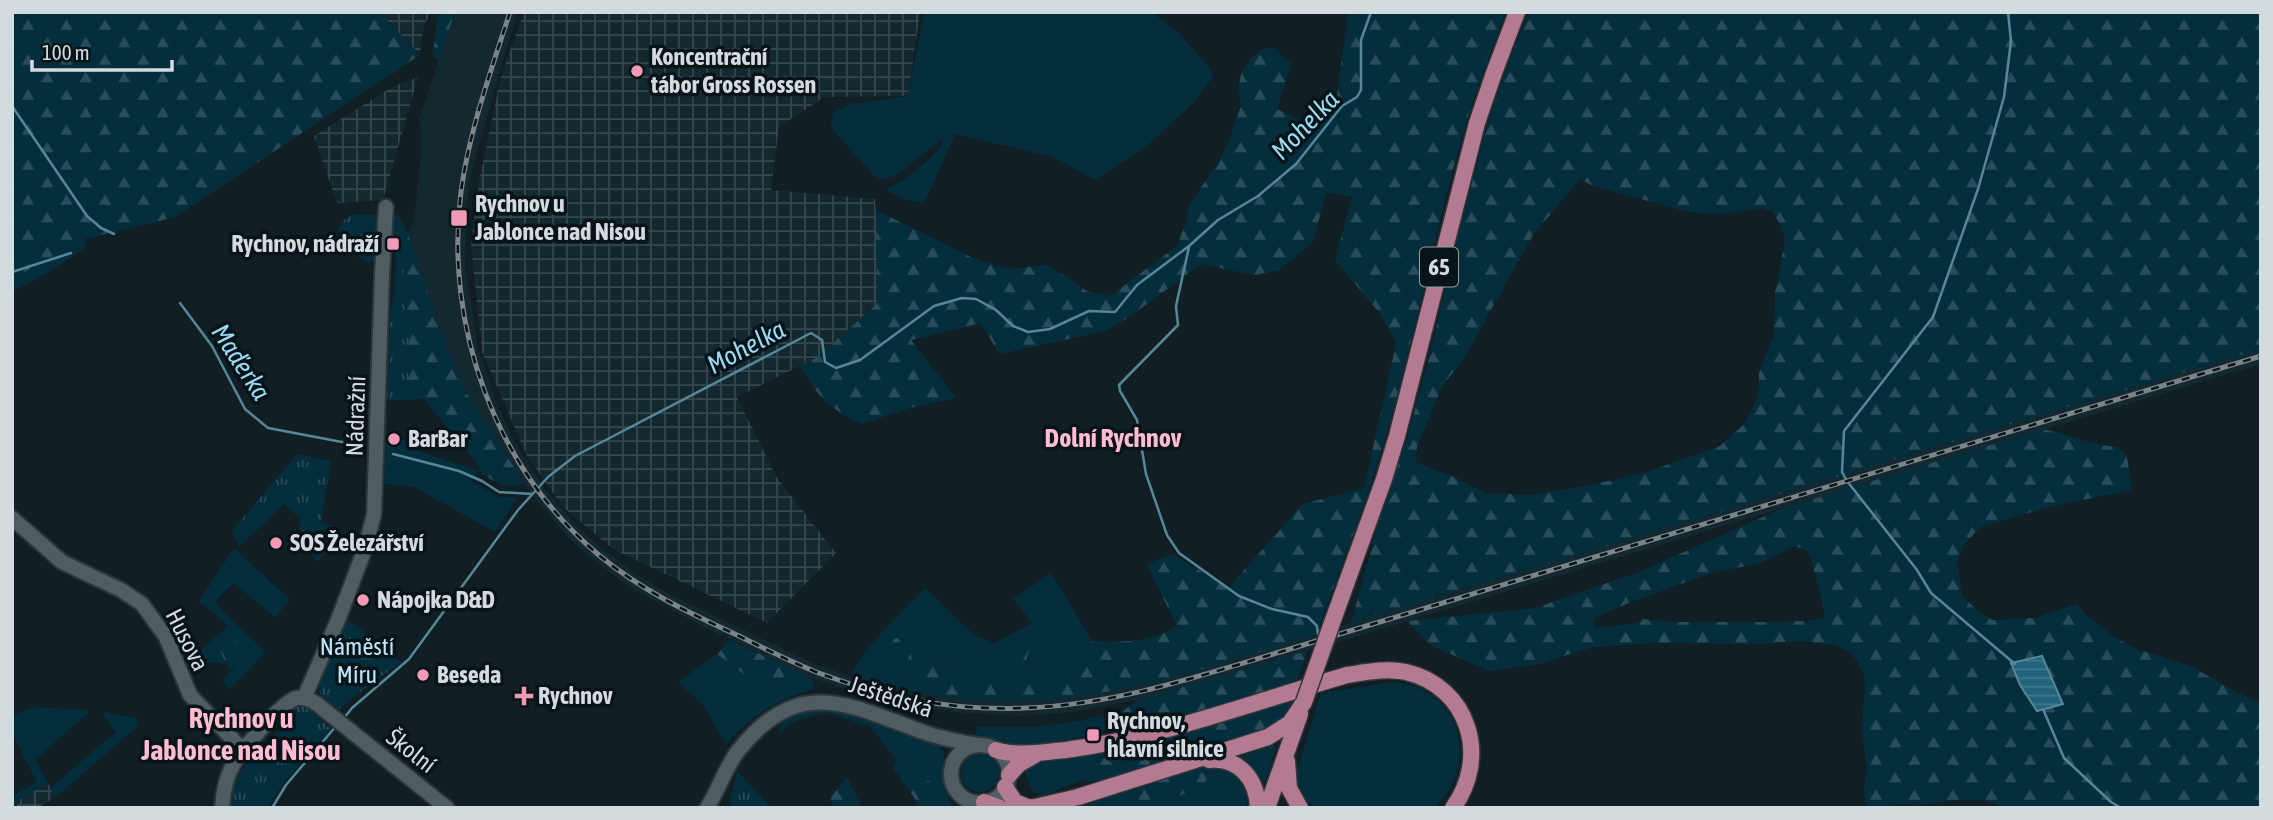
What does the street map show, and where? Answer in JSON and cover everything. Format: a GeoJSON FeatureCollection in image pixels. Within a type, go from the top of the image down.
{"type":"FeatureCollection","features":[{"type":"Feature","properties":{"kind":"main road","name":"65"},"geometry":{"type":"LineString","coordinates":[[1267,808],[1393,447],[1477,123],[1517,12]]}},
{"type":"Feature","properties":{"kind":"main road"},"geometry":{"type":"LineString","coordinates":[[996,750],[1007,753],[1041,753],[1116,743],[1347,676],[1396,670],[1417,675],[1435,685],[1456,705],[1466,722],[1471,741],[1472,762],[1464,791],[1453,808]]}},
{"type":"Feature","properties":{"kind":"main road"},"geometry":{"type":"LineString","coordinates":[[1041,753],[1021,761],[1013,768],[1007,781],[1015,802],[1020,807],[1052,804],[1196,761],[1275,734],[1290,723],[1304,702]]}},
{"type":"Feature","properties":{"kind":"main road"},"geometry":{"type":"LineString","coordinates":[[1288,749],[1289,788],[1300,808]]}},
{"type":"Feature","properties":{"kind":"main road"},"geometry":{"type":"LineString","coordinates":[[1196,761],[1216,759],[1238,766],[1252,780],[1258,808]]}},
{"type":"Feature","properties":{"kind":"street","name":"Nádražní"},"geometry":{"type":"LineString","coordinates":[[304,698],[366,546],[376,506],[386,207]]}},
{"type":"Feature","properties":{"kind":"street","name":"Husova"},"geometry":{"type":"LineString","coordinates":[[12,518],[62,562],[121,590],[142,604],[166,638],[190,695],[243,750]]}},
{"type":"Feature","properties":{"kind":"street"},"geometry":{"type":"LineString","coordinates":[[222,808],[230,771],[243,750],[289,701],[304,698]]}},
{"type":"Feature","properties":{"kind":"street","name":"Školní"},"geometry":{"type":"LineString","coordinates":[[304,698],[314,702],[447,808]]}},
{"type":"Feature","properties":{"kind":"street","name":"Ještědská"},"geometry":{"type":"LineString","coordinates":[[707,808],[730,763],[747,741],[771,719],[796,707],[828,701],[847,704],[943,738],[979,745]]}},
{"type":"Feature","properties":{"kind":"street","name":"Ještědská"},"geometry":{"type":"LineString","coordinates":[[943,738],[956,758]]}},
{"type":"Feature","properties":{"kind":"street"},"geometry":{"type":"LineString","coordinates":[[979,745],[996,750],[1007,765],[1007,781],[993,799],[992,805],[967,799],[955,789],[951,774],[956,758],[962,751],[979,745]]}},
{"type":"Feature","properties":{"kind":"shaded area"},"geometry":{"type":"Polygon","coordinates":[[[384,12],[430,12],[423,30],[420,55],[388,21],[384,12]]]}},
{"type":"Feature","properties":{"kind":"shaded area"},"geometry":{"type":"Polygon","coordinates":[[[455,12],[517,12],[473,167],[468,194],[465,265],[478,347],[494,397],[513,439],[544,488],[580,529],[600,547],[639,576],[671,595],[817,665],[905,691],[966,699],[1021,701],[1065,698],[1134,686],[2261,349],[2261,364],[1138,700],[1066,713],[1021,716],[964,713],[902,705],[812,678],[704,627],[631,588],[570,539],[533,496],[516,470],[466,392],[442,334],[408,233],[414,220],[422,143],[419,120],[455,12]]]}},
{"type":"Feature","properties":{"kind":"shaded area"},"geometry":{"type":"Polygon","coordinates":[[[524,12],[920,12],[908,96],[824,97],[779,127],[771,190],[875,199],[881,300],[816,358],[737,397],[777,478],[836,553],[767,623],[613,549],[563,507],[527,456],[482,352],[471,244],[479,182],[501,76],[524,12]]]}},
{"type":"Feature","properties":{"kind":"shaded area"},"geometry":{"type":"Polygon","coordinates":[[[418,77],[383,200],[337,203],[314,136],[392,87],[418,77]]]}},
{"type":"Feature","properties":{"kind":"shaded area"},"geometry":{"type":"Polygon","coordinates":[[[2042,656],[2063,704],[2037,711],[2020,685],[2011,663],[2042,656]]]}},
{"type":"Feature","properties":{"kind":"shaded area"},"geometry":{"type":"Polygon","coordinates":[[[48,783],[56,797],[37,808],[18,808],[15,802],[48,783]]]}},
{"type":"Feature","properties":{"kind":"green space"},"geometry":{"type":"Polygon","coordinates":[[[12,12],[384,12],[388,21],[420,55],[175,217],[85,239],[12,279],[12,12]]]}},
{"type":"Feature","properties":{"kind":"green space"},"geometry":{"type":"Polygon","coordinates":[[[441,12],[455,12],[439,60],[433,56],[437,19],[441,12]]]}},
{"type":"Feature","properties":{"kind":"green space"},"geometry":{"type":"Polygon","coordinates":[[[924,12],[1152,12],[1179,33],[1211,70],[1213,77],[1193,103],[1146,147],[1095,180],[1053,157],[955,134],[927,198],[923,203],[906,200],[885,190],[922,165],[942,145],[942,139],[895,176],[878,180],[833,130],[831,123],[833,113],[851,104],[908,96],[924,12]]]}},
{"type":"Feature","properties":{"kind":"green space"},"geometry":{"type":"Polygon","coordinates":[[[1348,12],[1506,12],[1466,123],[1379,458],[1316,634],[1151,682],[1067,698],[1024,701],[963,699],[946,697],[931,690],[920,676],[923,667],[934,662],[968,679],[1014,680],[1017,671],[1008,656],[1024,645],[1029,649],[1026,664],[1033,673],[1039,678],[1058,680],[1092,641],[1136,640],[1167,631],[1177,626],[1147,565],[1171,554],[1229,587],[1303,504],[1364,488],[1396,344],[1382,316],[1335,260],[1352,197],[1326,192],[1313,242],[1279,270],[1254,275],[1201,264],[1106,331],[999,354],[981,323],[911,340],[956,398],[910,408],[862,424],[825,401],[800,366],[816,358],[877,304],[876,210],[975,259],[1009,269],[1047,265],[1088,292],[1110,296],[1177,246],[1187,219],[1188,207],[1228,143],[1241,106],[1238,89],[1241,74],[1247,63],[1261,49],[1274,48],[1291,64],[1277,109],[1309,124],[1336,101],[1348,12]]]}},
{"type":"Feature","properties":{"kind":"green space"},"geometry":{"type":"Polygon","coordinates":[[[1529,12],[2261,12],[2261,349],[1351,623],[1377,528],[1407,439],[1487,126],[1529,12]],[[1580,179],[1533,235],[1463,360],[1443,385],[1417,447],[1417,463],[1486,493],[1532,495],[1647,472],[1720,446],[1744,424],[1758,397],[1759,373],[1774,335],[1775,292],[1785,241],[1781,226],[1772,211],[1761,208],[1723,214],[1689,212],[1593,186],[1580,179]]]}},
{"type":"Feature","properties":{"kind":"green space"},"geometry":{"type":"Polygon","coordinates":[[[352,214],[377,215],[376,260],[368,263],[342,241],[339,228],[352,214]]]}},
{"type":"Feature","properties":{"kind":"green space"},"geometry":{"type":"Polygon","coordinates":[[[393,214],[399,216],[408,233],[398,234],[409,331],[410,400],[387,400],[390,317],[396,264],[393,214]]]}},
{"type":"Feature","properties":{"kind":"green space"},"geometry":{"type":"Polygon","coordinates":[[[398,233],[408,233],[442,334],[466,392],[524,483],[505,485],[477,470],[480,467],[424,399],[410,400],[409,331],[398,233]]]}},
{"type":"Feature","properties":{"kind":"green space"},"geometry":{"type":"Polygon","coordinates":[[[85,239],[87,246],[78,253],[12,292],[12,279],[85,239]]]}},
{"type":"Feature","properties":{"kind":"green space"},"geometry":{"type":"Polygon","coordinates":[[[2044,429],[2100,445],[2118,447],[2127,456],[2132,490],[2053,506],[1980,527],[1964,545],[1957,561],[1962,596],[1992,620],[2035,618],[2077,604],[2111,635],[2136,649],[2191,666],[2261,703],[2261,808],[2006,808],[1983,800],[1953,800],[1917,806],[1907,804],[1871,808],[1865,803],[1864,786],[1867,770],[1862,729],[1865,686],[1863,672],[1852,653],[1835,645],[1799,641],[1756,644],[1653,643],[1593,647],[1539,664],[1489,671],[1430,645],[1407,621],[1535,608],[1639,572],[1783,508],[2044,429]],[[1792,547],[1758,564],[1714,572],[1631,602],[1595,618],[1594,626],[1640,623],[1642,619],[1674,622],[1769,622],[1823,618],[1825,614],[1811,558],[1801,548],[1792,547]]]}},
{"type":"Feature","properties":{"kind":"green space"},"geometry":{"type":"Polygon","coordinates":[[[386,439],[416,441],[419,451],[477,470],[472,482],[499,497],[517,498],[495,532],[414,487],[384,484],[386,439]]]}},
{"type":"Feature","properties":{"kind":"green space"},"geometry":{"type":"Polygon","coordinates":[[[297,454],[331,461],[321,522],[332,526],[330,545],[318,562],[299,536],[300,518],[284,504],[239,547],[232,531],[297,454]]]}},
{"type":"Feature","properties":{"kind":"green space"},"geometry":{"type":"Polygon","coordinates":[[[234,548],[290,600],[275,617],[234,583],[214,602],[266,652],[230,689],[222,681],[232,670],[237,671],[221,651],[225,664],[209,663],[190,677],[185,664],[228,626],[199,601],[234,548]]]}},
{"type":"Feature","properties":{"kind":"green space"},"geometry":{"type":"Polygon","coordinates":[[[1051,573],[1092,641],[1058,680],[1036,676],[1026,664],[1029,656],[1017,667],[1018,676],[1014,680],[968,679],[948,668],[923,682],[943,697],[905,691],[851,676],[874,641],[925,588],[974,635],[994,643],[1032,623],[1013,599],[1051,573]]]}},
{"type":"Feature","properties":{"kind":"green space","name":"Náměstí Míru"},"geometry":{"type":"Polygon","coordinates":[[[347,619],[401,662],[337,711],[325,701],[319,685],[347,619]]]}},
{"type":"Feature","properties":{"kind":"green space"},"geometry":{"type":"Polygon","coordinates":[[[906,637],[910,644],[912,663],[905,668],[896,663],[891,651],[895,638],[906,637]]]}},
{"type":"Feature","properties":{"kind":"green space"},"geometry":{"type":"Polygon","coordinates":[[[729,640],[812,678],[801,684],[760,686],[717,654],[729,640]]]}},
{"type":"Feature","properties":{"kind":"green space"},"geometry":{"type":"Polygon","coordinates":[[[234,641],[245,651],[243,663],[237,671],[224,661],[221,651],[224,645],[234,641]]]}},
{"type":"Feature","properties":{"kind":"green space"},"geometry":{"type":"Polygon","coordinates":[[[1307,651],[1296,684],[1141,730],[1129,724],[1123,711],[1138,700],[1307,651]]]}},
{"type":"Feature","properties":{"kind":"green space"},"geometry":{"type":"Polygon","coordinates":[[[717,654],[760,686],[801,684],[812,678],[814,688],[766,710],[726,744],[704,706],[678,682],[717,654]]]}},
{"type":"Feature","properties":{"kind":"green space"},"geometry":{"type":"Polygon","coordinates":[[[1394,682],[1417,687],[1435,698],[1448,713],[1457,731],[1460,750],[1457,771],[1449,790],[1434,808],[1316,808],[1307,802],[1300,793],[1296,774],[1321,693],[1394,682]]]}},
{"type":"Feature","properties":{"kind":"green space"},"geometry":{"type":"Polygon","coordinates":[[[1293,701],[1283,719],[1271,727],[1274,706],[1293,701]]]}},
{"type":"Feature","properties":{"kind":"green space"},"geometry":{"type":"Polygon","coordinates":[[[1274,706],[1267,732],[1124,776],[1095,769],[1093,763],[1114,749],[1274,706]]]}},
{"type":"Feature","properties":{"kind":"green space"},"geometry":{"type":"Polygon","coordinates":[[[35,707],[88,710],[88,713],[35,760],[48,783],[16,802],[18,808],[12,808],[12,796],[37,782],[12,733],[12,715],[35,707]]]}},
{"type":"Feature","properties":{"kind":"green space","name":"Náměstí Míru"},"geometry":{"type":"Polygon","coordinates":[[[294,707],[306,707],[331,729],[283,784],[267,808],[231,808],[232,788],[257,742],[265,745],[289,721],[284,714],[294,707]]]}},
{"type":"Feature","properties":{"kind":"green space"},"geometry":{"type":"Polygon","coordinates":[[[827,708],[939,745],[944,751],[947,793],[896,760],[871,727],[831,714],[814,715],[790,723],[779,733],[781,723],[805,710],[827,708]]]}},
{"type":"Feature","properties":{"kind":"green space"},"geometry":{"type":"Polygon","coordinates":[[[1123,711],[1128,724],[1141,730],[1098,730],[1098,733],[1058,742],[1016,746],[975,736],[977,727],[1034,727],[1123,711]]]}},
{"type":"Feature","properties":{"kind":"green space"},"geometry":{"type":"Polygon","coordinates":[[[105,712],[137,718],[138,726],[56,797],[50,788],[116,732],[103,715],[105,712]]]}},
{"type":"Feature","properties":{"kind":"green space"},"geometry":{"type":"Polygon","coordinates":[[[1273,745],[1276,747],[1265,781],[1261,782],[1239,757],[1273,745]]]}},
{"type":"Feature","properties":{"kind":"green space"},"geometry":{"type":"Polygon","coordinates":[[[1114,749],[1093,762],[1124,776],[1088,782],[1085,780],[1041,796],[1031,790],[1023,766],[1043,759],[1114,749]]]}},
{"type":"Feature","properties":{"kind":"green space"},"geometry":{"type":"Polygon","coordinates":[[[980,754],[994,759],[999,773],[994,787],[980,792],[966,787],[961,773],[966,759],[980,754]]]}},
{"type":"Feature","properties":{"kind":"green space"},"geometry":{"type":"Polygon","coordinates":[[[896,760],[947,793],[940,808],[911,808],[917,802],[894,769],[896,760]]]}},
{"type":"Feature","properties":{"kind":"green space"},"geometry":{"type":"Polygon","coordinates":[[[1212,767],[1227,771],[1239,779],[1246,791],[1247,808],[1151,808],[1199,787],[1212,767]]]}},
{"type":"Feature","properties":{"kind":"green space"},"geometry":{"type":"Polygon","coordinates":[[[1212,767],[1213,774],[1199,787],[1151,808],[1129,808],[1120,792],[1197,768],[1212,767]]]}},
{"type":"Feature","properties":{"kind":"green space"},"geometry":{"type":"Polygon","coordinates":[[[737,771],[775,808],[731,808],[730,801],[737,771]]]}},
{"type":"Feature","properties":{"kind":"green space"},"geometry":{"type":"Polygon","coordinates":[[[847,777],[862,808],[834,808],[830,798],[847,777]]]}},
{"type":"Feature","properties":{"kind":"green space"},"geometry":{"type":"Polygon","coordinates":[[[1120,792],[1129,808],[1062,808],[1120,792]]]}},
{"type":"Feature","properties":{"kind":"green space"},"geometry":{"type":"Polygon","coordinates":[[[947,793],[953,808],[940,808],[947,793]]]}},
{"type":"Feature","properties":{"kind":"waterway","name":"Mohelka"},"geometry":{"type":"LineString","coordinates":[[344,718],[409,659],[518,510],[548,477],[575,456],[811,333],[822,340],[825,362],[836,368],[860,360],[934,306],[962,298],[976,299],[996,310],[1013,326],[1028,332],[1050,329],[1089,311],[1115,312],[1137,285],[1189,246],[1218,220],[1258,196],[1296,164],[1342,106],[1357,97],[1361,90],[1361,40],[1371,12]]}},
{"type":"Feature","properties":{"kind":"waterway"},"geometry":{"type":"LineString","coordinates":[[2008,12],[2011,41],[2004,97],[1978,189],[1933,317],[1844,431],[1842,472],[1917,570],[1931,593],[2015,664]]}},
{"type":"Feature","properties":{"kind":"waterway"},"geometry":{"type":"LineString","coordinates":[[12,106],[87,216],[101,228],[114,234]]}},
{"type":"Feature","properties":{"kind":"waterway"},"geometry":{"type":"LineString","coordinates":[[1189,247],[1176,306],[1178,325],[1119,385],[1137,420],[1146,474],[1167,535],[1179,553],[1239,596],[1272,609],[1308,617],[1317,626],[1318,634]]}},
{"type":"Feature","properties":{"kind":"waterway","name":"Maďerka"},"geometry":{"type":"LineString","coordinates":[[12,272],[71,253]]}},
{"type":"Feature","properties":{"kind":"waterway","name":"Maďerka"},"geometry":{"type":"LineString","coordinates":[[180,303],[212,346],[245,409],[268,428],[363,446]]}},
{"type":"Feature","properties":{"kind":"waterway","name":"Maďerka"},"geometry":{"type":"LineString","coordinates":[[393,454],[459,471],[499,492],[532,494]]}},
{"type":"Feature","properties":{"kind":"waterway"},"geometry":{"type":"LineString","coordinates":[[2043,709],[2064,758],[2121,808]]}},
{"type":"Feature","properties":{"kind":"waterway","name":"Mohelka"},"geometry":{"type":"LineString","coordinates":[[272,808],[286,785],[337,725]]}},
{"type":"Feature","properties":{"kind":"railway"},"geometry":{"type":"LineString","coordinates":[[510,12],[469,146],[461,192],[458,243],[461,293],[470,343],[485,392],[505,438],[532,481],[563,521],[600,556],[632,580],[683,609],[806,668],[892,695],[944,705],[1024,708],[1092,701],[1159,687],[2261,356]]}},
{"type":"Feature","properties":{"kind":"place","name":"Koncentrační tábor Gross Rossen"},"geometry":{"type":"Point","coordinates":[637,71]}},
{"type":"Feature","properties":{"kind":"place","name":"Rychnov u Jablonce nad Nisou"},"geometry":{"type":"Point","coordinates":[459,218]}},
{"type":"Feature","properties":{"kind":"place","name":"Rychnov, nádraží"},"geometry":{"type":"Point","coordinates":[393,244]}},
{"type":"Feature","properties":{"kind":"place","name":"BarBar"},"geometry":{"type":"Point","coordinates":[394,439]}},
{"type":"Feature","properties":{"kind":"place","name":"SOS Železářství"},"geometry":{"type":"Point","coordinates":[276,543]}},
{"type":"Feature","properties":{"kind":"place","name":"Nápojka D&D"},"geometry":{"type":"Point","coordinates":[363,600]}},
{"type":"Feature","properties":{"kind":"place","name":"Beseda"},"geometry":{"type":"Point","coordinates":[423,675]}},
{"type":"Feature","properties":{"kind":"place","name":"Rychnov"},"geometry":{"type":"Point","coordinates":[524,696]}},
{"type":"Feature","properties":{"kind":"place","name":"Rychnov, hlavní silnice"},"geometry":{"type":"Point","coordinates":[1093,735]}},
{"type":"Feature","properties":{"kind":"district","name":"Dolní Rychnov"},"geometry":{"type":"Point","coordinates":[1113,438]}},
{"type":"Feature","properties":{"kind":"district","name":"Rychnov u Jablonce nad Nisou"},"geometry":{"type":"Point","coordinates":[241,734]}}]}
